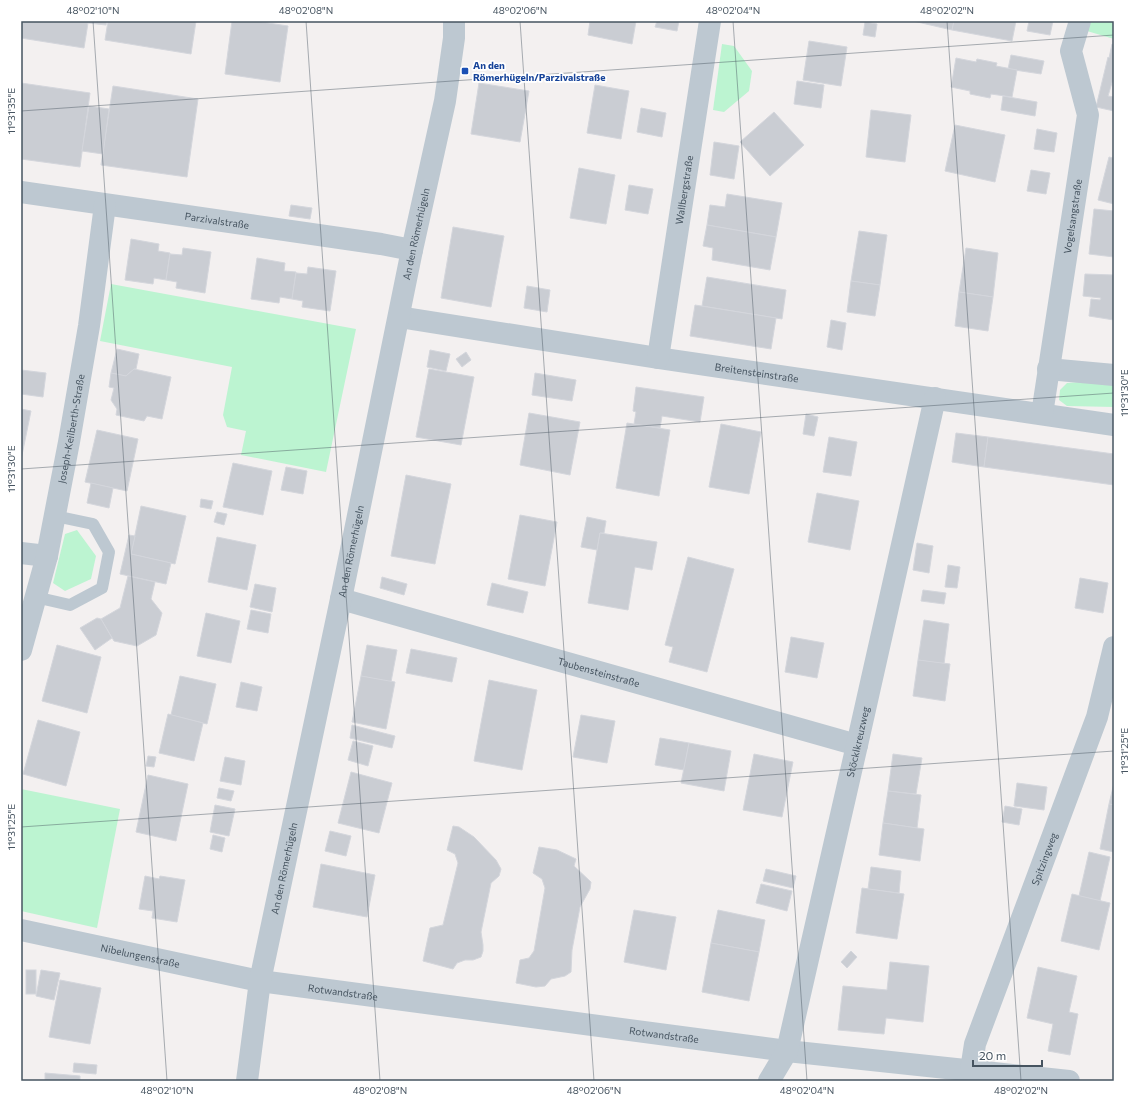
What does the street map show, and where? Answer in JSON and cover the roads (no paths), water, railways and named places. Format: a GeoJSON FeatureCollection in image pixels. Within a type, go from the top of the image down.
{"type":"FeatureCollection","features":[{"type":"Feature","properties":{"kind":"street","name":"An den Römerhügeln"},"geometry":{"type":"LineString","coordinates":[[246,1081],[260,981],[444,101],[454,38],[454,21]]}},
{"type":"Feature","properties":{"kind":"street","name":"Wallbergstraße"},"geometry":{"type":"LineString","coordinates":[[658,358],[710,21]]}},
{"type":"Feature","properties":{"kind":"street","name":"Vogelsangstraße"},"geometry":{"type":"LineString","coordinates":[[1042,414],[1088,116],[1071,51],[1080,21]]}},
{"type":"Feature","properties":{"kind":"street","name":"Parzivalstraße"},"geometry":{"type":"LineString","coordinates":[[21,192],[382,244],[412,250]]}},
{"type":"Feature","properties":{"kind":"street","name":"Joseph-Keilberth-Straße"},"geometry":{"type":"LineString","coordinates":[[21,650],[47,556],[69,442],[89,326],[105,205]]}},
{"type":"Feature","properties":{"kind":"street","name":"Breitensteinstraße"},"geometry":{"type":"LineString","coordinates":[[399,317],[658,358],[1114,425]]}},
{"type":"Feature","properties":{"kind":"street"},"geometry":{"type":"LineString","coordinates":[[1048,369],[1114,376]]}},
{"type":"Feature","properties":{"kind":"street","name":"Stöcklkreuzweg"},"geometry":{"type":"LineString","coordinates":[[769,1081],[787,1051],[935,398]]}},
{"type":"Feature","properties":{"kind":"street"},"geometry":{"type":"LineString","coordinates":[[21,552],[47,556]]}},
{"type":"Feature","properties":{"kind":"street","name":"Taubensteinstraße"},"geometry":{"type":"LineString","coordinates":[[341,598],[857,745]]}},
{"type":"Feature","properties":{"kind":"street","name":"Spitzingweg"},"geometry":{"type":"LineString","coordinates":[[971,1070],[975,1044],[1097,717],[1114,647]]}},
{"type":"Feature","properties":{"kind":"street","name":"Nibelungenstraße"},"geometry":{"type":"LineString","coordinates":[[21,930],[260,981]]}},
{"type":"Feature","properties":{"kind":"street","name":"Rotwandstraße"},"geometry":{"type":"LineString","coordinates":[[260,981],[787,1051],[1069,1081]]}},
{"type":"Feature","properties":{"kind":"lane"},"geometry":{"type":"LineString","coordinates":[[35,598],[70,605],[102,588],[109,552],[93,524],[54,516]]}},
{"type":"Feature","properties":{"kind":"place","name":"An den Römerhügeln/Parzivalstraße"},"geometry":{"type":"Point","coordinates":[465,71]}}]}
